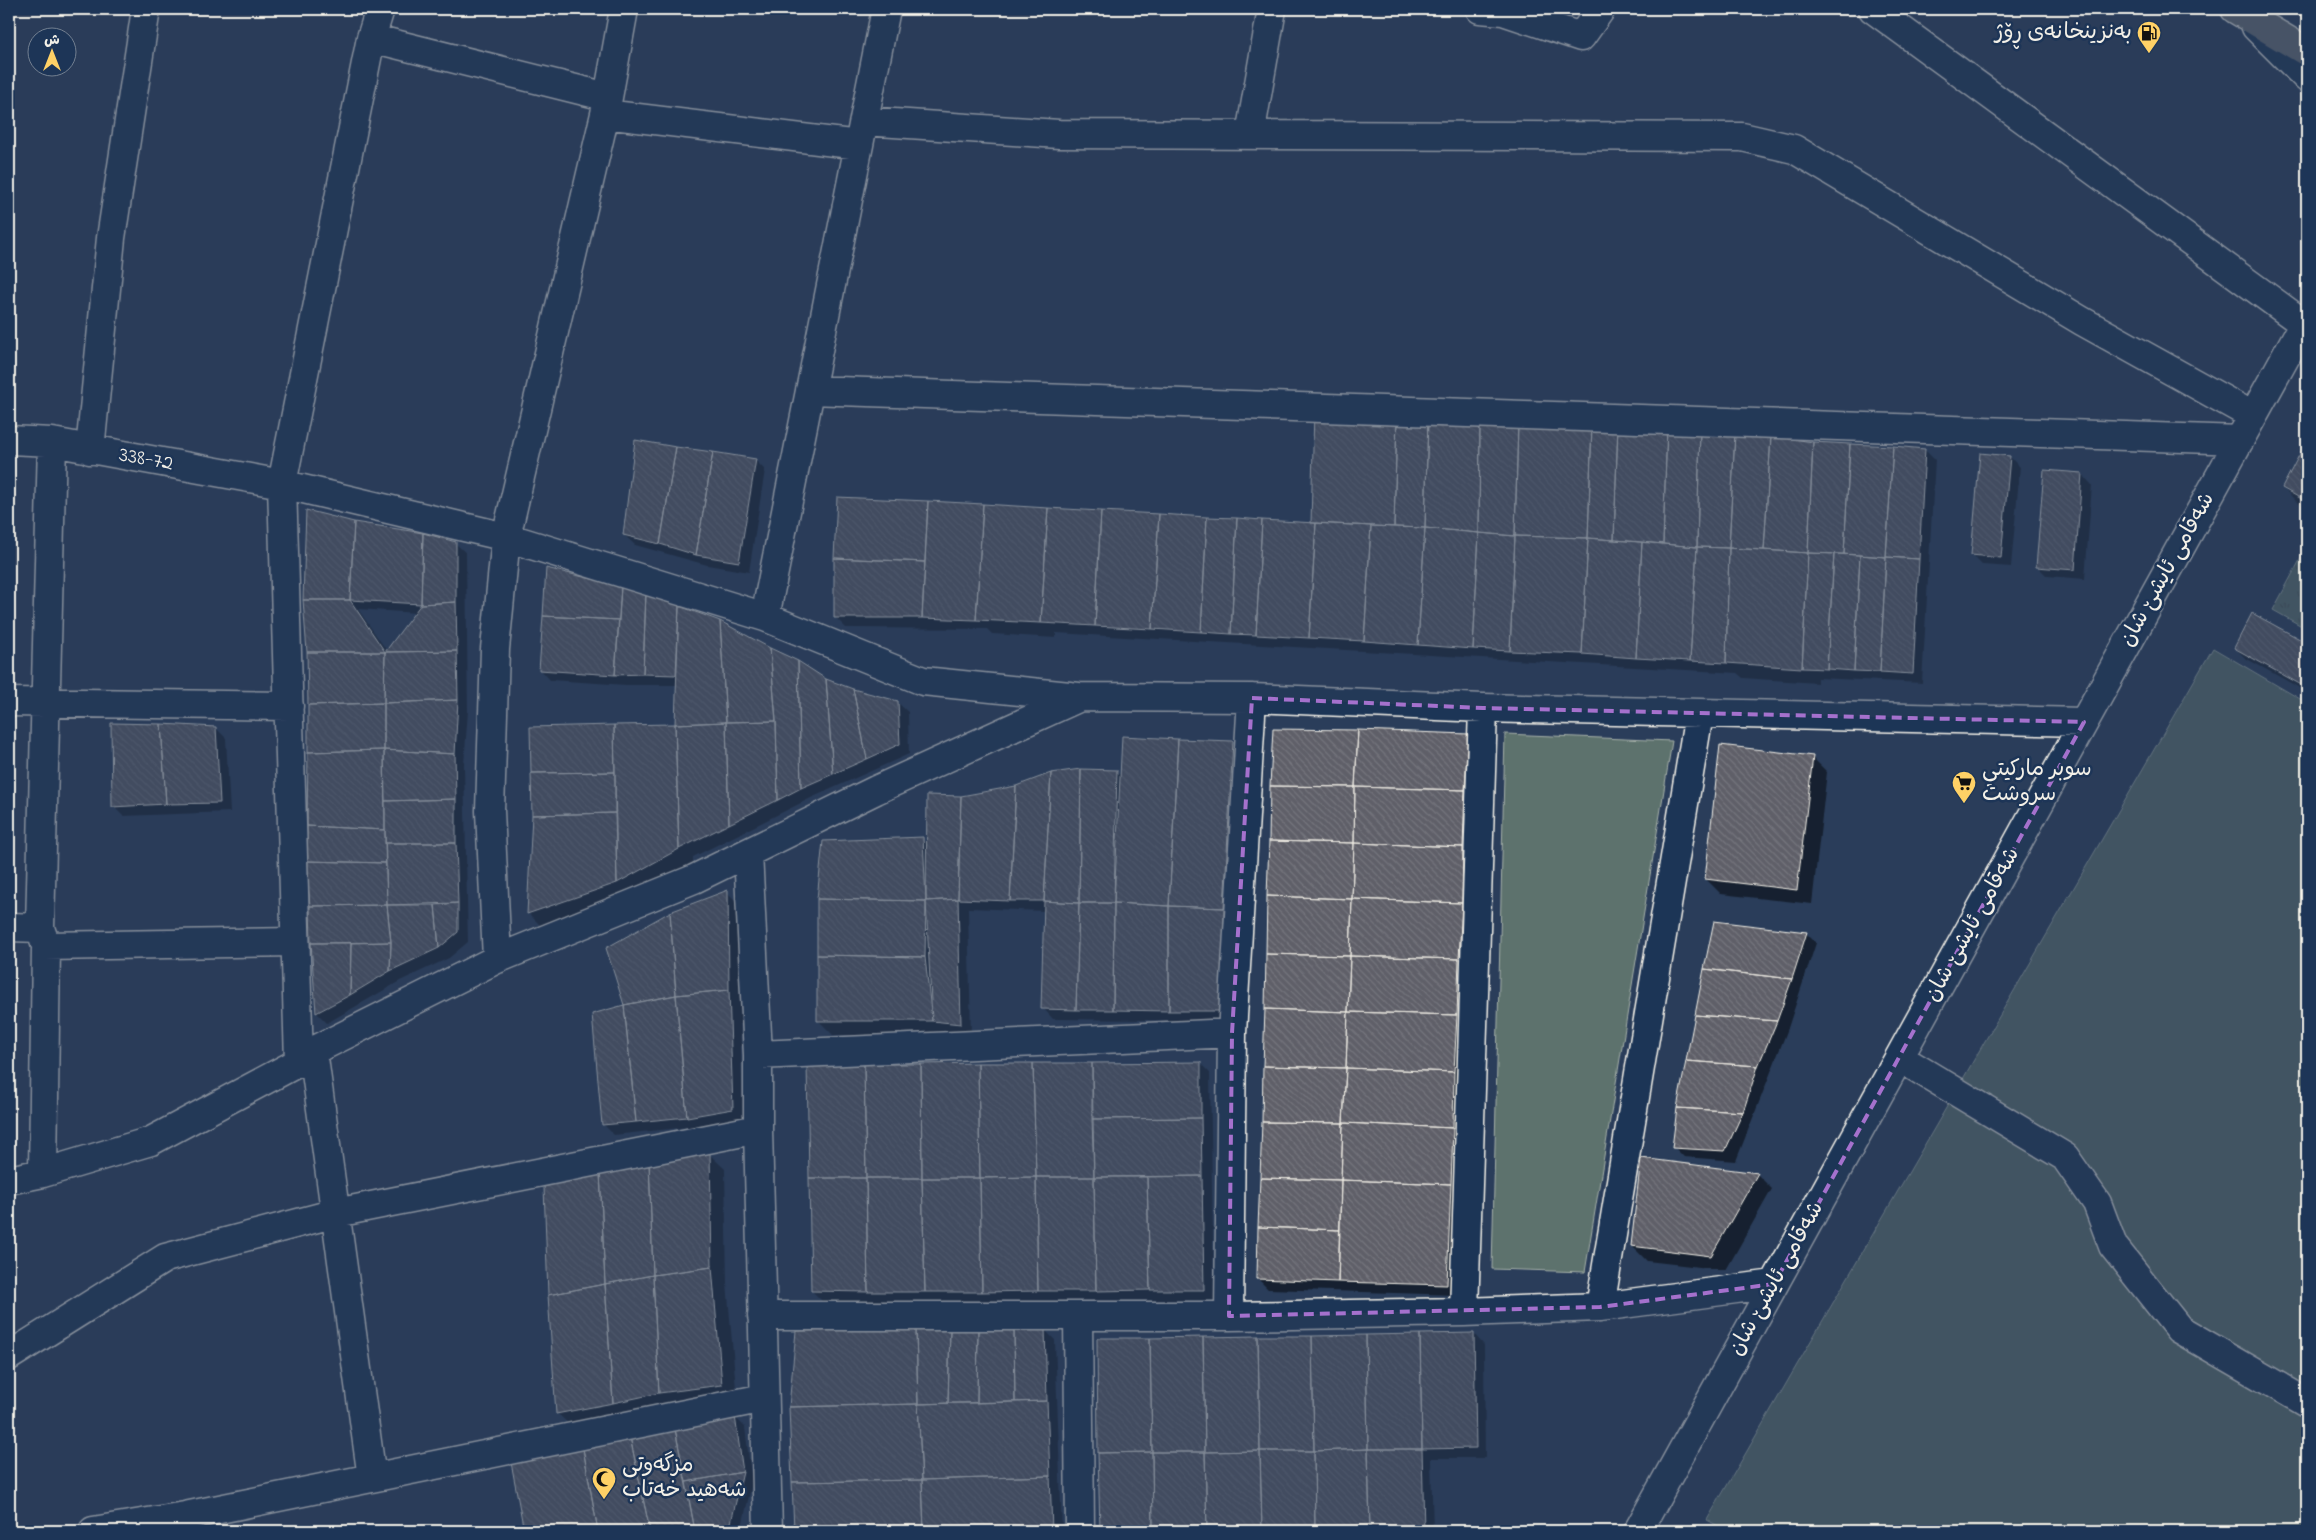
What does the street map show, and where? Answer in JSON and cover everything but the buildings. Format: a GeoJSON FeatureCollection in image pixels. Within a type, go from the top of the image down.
{"type":"FeatureCollection","features":[{"type":"Feature","properties":{"kind":"main road"},"geometry":{"type":"LineString","coordinates":[[2239,11],[2307,52]]}},
{"type":"Feature","properties":{"kind":"street"},"geometry":{"type":"LineString","coordinates":[[90,450],[111,238],[146,9]]}},
{"type":"Feature","properties":{"kind":"street"},"geometry":{"type":"LineString","coordinates":[[372,1478],[336,1213],[306,1057],[295,942],[282,484],[371,38],[380,9]]}},
{"type":"Feature","properties":{"kind":"street"},"geometry":{"type":"LineString","coordinates":[[497,959],[490,811],[495,649],[506,537],[607,106],[624,9]]}},
{"type":"Feature","properties":{"kind":"street"},"geometry":{"type":"LineString","coordinates":[[765,617],[886,9]]}},
{"type":"Feature","properties":{"kind":"street"},"geometry":{"type":"LineString","coordinates":[[1250,136],[1272,9]]}},
{"type":"Feature","properties":{"kind":"street"},"geometry":{"type":"LineString","coordinates":[[1480,9],[1503,11],[1581,37],[1601,9]]}},
{"type":"Feature","properties":{"kind":"street"},"geometry":{"type":"LineString","coordinates":[[1873,9],[2305,321]]}},
{"type":"Feature","properties":{"kind":"street"},"geometry":{"type":"LineString","coordinates":[[2239,11],[2307,78]]}},
{"type":"Feature","properties":{"kind":"street"},"geometry":{"type":"LineString","coordinates":[[371,38],[607,106],[861,133],[1742,137],[1794,149],[2082,321],[2253,416]]}},
{"type":"Feature","properties":{"kind":"street","name":"شەقامی ئایشێ شان"},"geometry":{"type":"LineString","coordinates":[[1643,1530],[1774,1284],[2305,321]]}},
{"type":"Feature","properties":{"kind":"street"},"geometry":{"type":"LineString","coordinates":[[810,390],[2240,440]]}},
{"type":"Feature","properties":{"kind":"street","name":"338-72"},"geometry":{"type":"LineString","coordinates":[[9,440],[52,442],[282,484],[506,537],[765,617],[923,682],[1079,697],[1252,698],[1484,708],[2084,722]]}},
{"type":"Feature","properties":{"kind":"street"},"geometry":{"type":"LineString","coordinates":[[44,1173],[43,937],[52,442]]}},
{"type":"Feature","properties":{"kind":"street"},"geometry":{"type":"LineString","coordinates":[[9,1180],[44,1173],[151,1141],[306,1057],[497,959],[694,879],[876,790],[1079,697]]}},
{"type":"Feature","properties":{"kind":"street"},"geometry":{"type":"LineString","coordinates":[[1229,1316],[1232,1033],[1252,698]]}},
{"type":"Feature","properties":{"kind":"street"},"geometry":{"type":"LineString","coordinates":[[9,702],[289,706]]}},
{"type":"Feature","properties":{"kind":"street"},"geometry":{"type":"LineString","coordinates":[[1464,1312],[1484,708]]}},
{"type":"Feature","properties":{"kind":"street"},"geometry":{"type":"LineString","coordinates":[[1600,1307],[1699,714]]}},
{"type":"Feature","properties":{"kind":"street"},"geometry":{"type":"LineString","coordinates":[[748,853],[758,1055],[758,1129],[768,1531]]}},
{"type":"Feature","properties":{"kind":"street"},"geometry":{"type":"LineString","coordinates":[[9,927],[43,937],[295,942]]}},
{"type":"Feature","properties":{"kind":"street"},"geometry":{"type":"LineString","coordinates":[[758,1055],[1232,1033]]}},
{"type":"Feature","properties":{"kind":"street"},"geometry":{"type":"LineString","coordinates":[[1900,1058],[2065,1157],[2097,1203],[2113,1246],[2179,1329],[2307,1402]]}},
{"type":"Feature","properties":{"kind":"street"},"geometry":{"type":"LineString","coordinates":[[9,1356],[165,1258],[336,1213],[758,1129]]}},
{"type":"Feature","properties":{"kind":"street"},"geometry":{"type":"LineString","coordinates":[[762,1316],[1229,1316],[1464,1312],[1600,1307],[1774,1284]]}},
{"type":"Feature","properties":{"kind":"street"},"geometry":{"type":"LineString","coordinates":[[1078,1316],[1080,1531]]}},
{"type":"Feature","properties":{"kind":"street"},"geometry":{"type":"LineString","coordinates":[[93,1531],[187,1523],[372,1478],[764,1398]]}},
{"type":"Feature","properties":{"kind":"highlighted area"},"geometry":{"type":"Polygon","coordinates":[[[1252,698],[1483,708],[2084,722],[1774,1284],[1600,1307],[1229,1316],[1232,1033],[1252,698]]]}},
{"type":"Feature","properties":{"kind":"green space"},"geometry":{"type":"Polygon","coordinates":[[[2307,547],[2307,629],[2273,610],[2307,547]]]}},
{"type":"Feature","properties":{"kind":"green space"},"geometry":{"type":"Polygon","coordinates":[[[2213,648],[2307,703],[2307,1531],[1728,1531],[1707,1520],[2213,648]]]}},
{"type":"Feature","properties":{"kind":"green space"},"geometry":{"type":"Polygon","coordinates":[[[1505,734],[1672,741],[1585,1272],[1492,1269],[1505,734]]]}},
{"type":"Feature","properties":{"kind":"place","name":"بەنزینخانەی ڕۆژ"},"geometry":{"type":"Point","coordinates":[2149,54]}},
{"type":"Feature","properties":{"kind":"place","name":"سوبر ماركيتي سروشت"},"geometry":{"type":"Point","coordinates":[1964,804]}},
{"type":"Feature","properties":{"kind":"place","name":"مزگەوتی شەهید خەتاب"},"geometry":{"type":"Point","coordinates":[604,1500]}}]}
